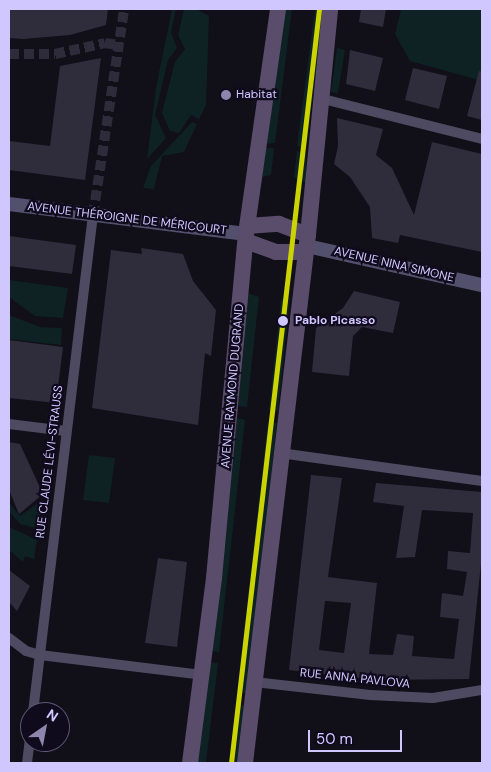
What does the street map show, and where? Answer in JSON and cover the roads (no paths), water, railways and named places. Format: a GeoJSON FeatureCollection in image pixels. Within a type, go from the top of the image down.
{"type":"FeatureCollection","features":[{"type":"Feature","properties":{"kind":"main road","name":"AVENUE RAYMOND DUGRAND"},"geometry":{"type":"LineString","coordinates":[[190,763],[202,675],[247,234],[278,9]]}},
{"type":"Feature","properties":{"kind":"main road"},"geometry":{"type":"LineString","coordinates":[[245,763],[280,453],[291,385],[307,244],[330,9]]}},
{"type":"Feature","properties":{"kind":"main road"},"geometry":{"type":"LineString","coordinates":[[247,234],[279,224],[307,244]]}},
{"type":"Feature","properties":{"kind":"main road"},"geometry":{"type":"LineString","coordinates":[[247,234],[276,252],[307,244]]}},
{"type":"Feature","properties":{"kind":"street"},"geometry":{"type":"LineString","coordinates":[[320,98],[482,140]]}},
{"type":"Feature","properties":{"kind":"street","name":"AVENUE THÉROIGNE DE MÉRICOURT"},"geometry":{"type":"LineString","coordinates":[[9,204],[247,234]]}},
{"type":"Feature","properties":{"kind":"street","name":"RUE CLAUDE LÉVI-STRAUSS"},"geometry":{"type":"LineString","coordinates":[[34,702],[93,215]]}},
{"type":"Feature","properties":{"kind":"street","name":"AVENUE NINA SIMONE"},"geometry":{"type":"LineString","coordinates":[[307,244],[482,285]]}},
{"type":"Feature","properties":{"kind":"street"},"geometry":{"type":"LineString","coordinates":[[9,424],[66,431]]}},
{"type":"Feature","properties":{"kind":"street"},"geometry":{"type":"LineString","coordinates":[[280,453],[482,481]]}},
{"type":"Feature","properties":{"kind":"street"},"geometry":{"type":"LineString","coordinates":[[9,638],[26,651],[40,655],[202,675]]}},
{"type":"Feature","properties":{"kind":"street","name":"RUE ANNA PAVLOVA"},"geometry":{"type":"LineString","coordinates":[[254,682],[433,698],[482,690]]}},
{"type":"Feature","properties":{"kind":"tunnel"},"geometry":{"type":"LineString","coordinates":[[93,215],[124,9]]}},
{"type":"Feature","properties":{"kind":"tunnel"},"geometry":{"type":"LineString","coordinates":[[9,54],[55,54],[105,43],[119,45]]}},
{"type":"Feature","properties":{"kind":"place","name":"Habitat"},"geometry":{"type":"Point","coordinates":[226,95]}},
{"type":"Feature","properties":{"kind":"place","name":"Pablo Picasso"},"geometry":{"type":"Point","coordinates":[283,321]}}]}
